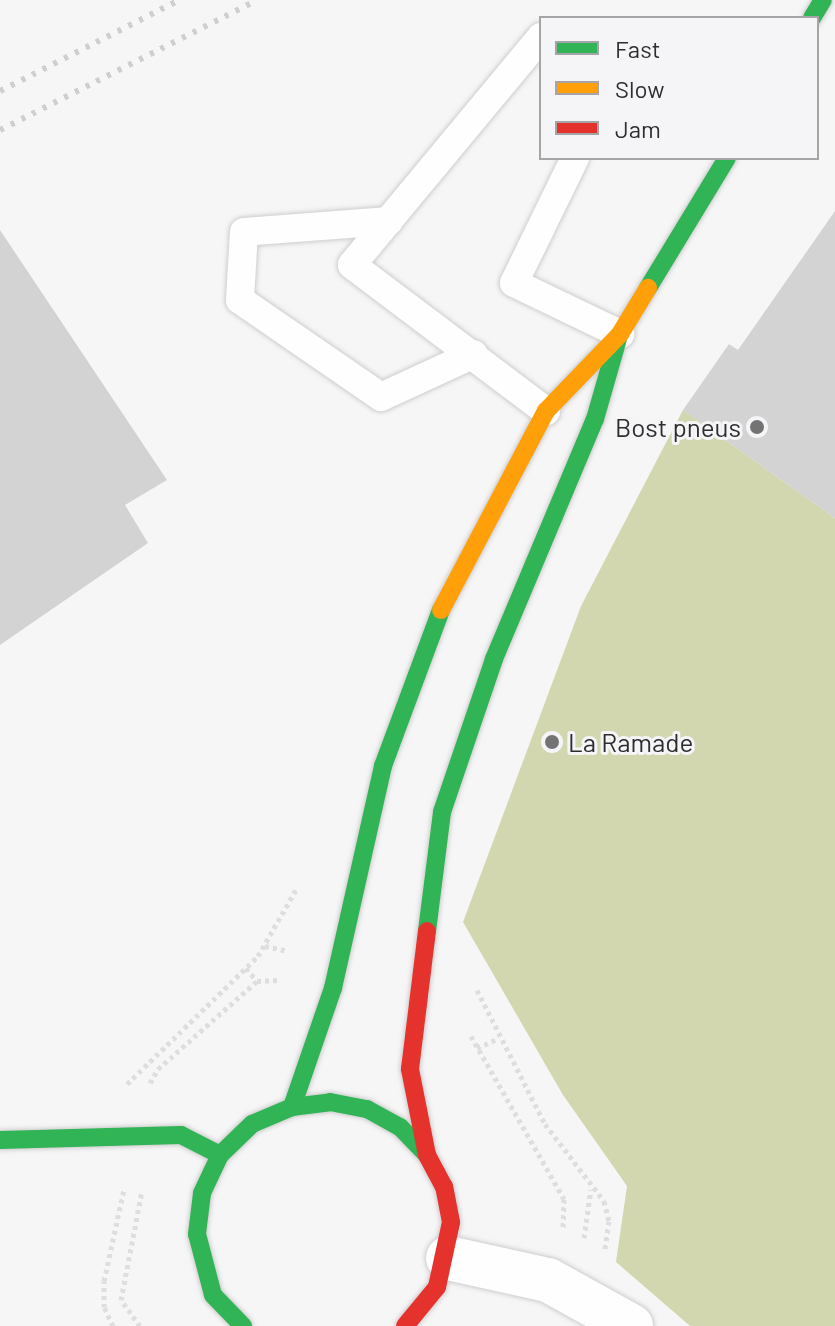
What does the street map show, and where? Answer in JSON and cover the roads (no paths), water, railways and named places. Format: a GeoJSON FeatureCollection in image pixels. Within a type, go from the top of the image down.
{"type":"FeatureCollection","features":[{"type":"Feature","properties":{"kind":"main road"},"geometry":{"type":"LineString","coordinates":[[292,1107],[333,988],[383,766],[412,676],[490,511],[546,411],[620,334],[726,160]]}},
{"type":"Feature","properties":{"kind":"main road"},"geometry":{"type":"LineString","coordinates":[[427,1155],[410,1069],[442,812],[494,659],[595,419],[620,334]]}},
{"type":"Feature","properties":{"kind":"main road"},"geometry":{"type":"LineString","coordinates":[[243,1326],[213,1295],[197,1234],[202,1193],[220,1155],[252,1124],[292,1107],[330,1102],[367,1109],[400,1127],[427,1155],[444,1187],[451,1222],[448,1258],[437,1287],[405,1326]]}},
{"type":"Feature","properties":{"kind":"main road"},"geometry":{"type":"LineString","coordinates":[[0,1140],[181,1135],[220,1155]]}},
{"type":"Feature","properties":{"kind":"street"},"geometry":{"type":"LineString","coordinates":[[448,1258],[548,1280],[631,1326]]}},
{"type":"Feature","properties":{"kind":"lane"},"geometry":{"type":"LineString","coordinates":[[539,39],[352,265],[546,411]]}},
{"type":"Feature","properties":{"kind":"lane"},"geometry":{"type":"LineString","coordinates":[[574,160],[514,283],[620,334]]}},
{"type":"Feature","properties":{"kind":"lane"},"geometry":{"type":"LineString","coordinates":[[389,221],[244,232],[240,300],[381,397],[474,354]]}},
{"type":"Feature","properties":{"kind":"railway"},"geometry":{"type":"LineString","coordinates":[[0,91],[179,0]]}},
{"type":"Feature","properties":{"kind":"railway"},"geometry":{"type":"LineString","coordinates":[[0,130],[257,0]]}},
{"type":"Feature","properties":{"kind":"place","name":"Bost pneus"},"geometry":{"type":"Point","coordinates":[757,427]}},
{"type":"Feature","properties":{"kind":"place","name":"La Ramade"},"geometry":{"type":"Point","coordinates":[552,742]}}]}
